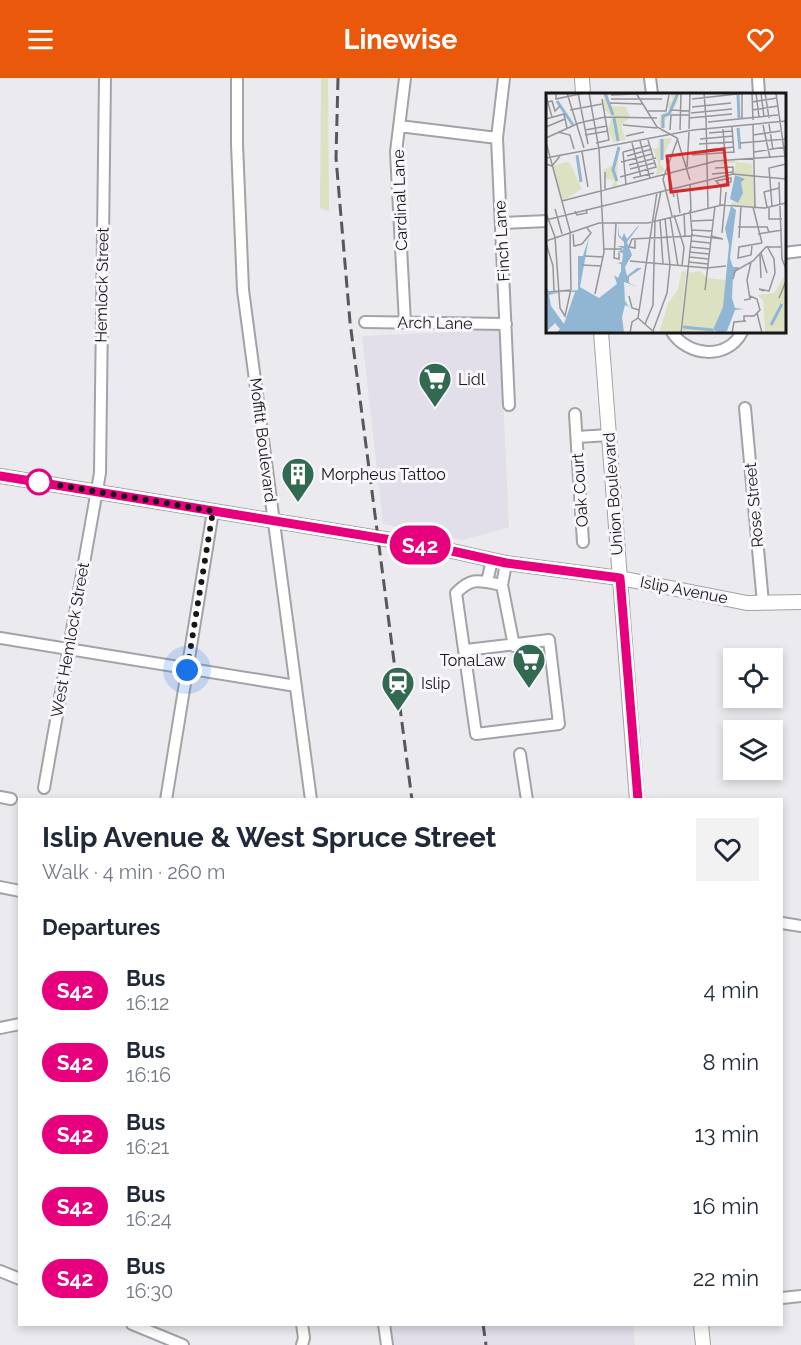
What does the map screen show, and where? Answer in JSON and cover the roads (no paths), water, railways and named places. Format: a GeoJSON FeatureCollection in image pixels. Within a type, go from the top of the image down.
{"type":"FeatureCollection","features":[{"type":"Feature","properties":{"kind":"main road"},"geometry":{"type":"LineString","coordinates":[[582,78],[584,93]]}},
{"type":"Feature","properties":{"kind":"main road","name":"Union Boulevard"},"geometry":{"type":"LineString","coordinates":[[601,333],[638,798]]}},
{"type":"Feature","properties":{"kind":"main road","name":"Islip Avenue"},"geometry":{"type":"LineString","coordinates":[[0,476],[434,547],[506,563],[620,578],[747,603],[801,602]]}},
{"type":"Feature","properties":{"kind":"main road"},"geometry":{"type":"LineString","coordinates":[[701,1326],[703,1345]]}},
{"type":"Feature","properties":{"kind":"street","name":"Hemlock Street"},"geometry":{"type":"LineString","coordinates":[[96,492],[100,473],[105,78]]}},
{"type":"Feature","properties":{"kind":"street","name":"Moffitt Boulevard"},"geometry":{"type":"LineString","coordinates":[[237,78],[237,156],[243,290],[312,798]]}},
{"type":"Feature","properties":{"kind":"street","name":"Cardinal Lane"},"geometry":{"type":"LineString","coordinates":[[405,78],[396,152],[405,323]]}},
{"type":"Feature","properties":{"kind":"street","name":"Finch Lane"},"geometry":{"type":"LineString","coordinates":[[504,78],[497,138],[509,405]]}},
{"type":"Feature","properties":{"kind":"street"},"geometry":{"type":"LineString","coordinates":[[650,78],[652,93]]}},
{"type":"Feature","properties":{"kind":"street"},"geometry":{"type":"LineString","coordinates":[[758,78],[759,93]]}},
{"type":"Feature","properties":{"kind":"street"},"geometry":{"type":"LineString","coordinates":[[399,126],[497,138]]}},
{"type":"Feature","properties":{"kind":"street"},"geometry":{"type":"LineString","coordinates":[[501,223],[546,221]]}},
{"type":"Feature","properties":{"kind":"street"},"geometry":{"type":"LineString","coordinates":[[786,253],[801,251]]}},
{"type":"Feature","properties":{"kind":"street","name":"Arch Lane"},"geometry":{"type":"LineString","coordinates":[[364,322],[506,324]]}},
{"type":"Feature","properties":{"kind":"street"},"geometry":{"type":"LineString","coordinates":[[673,333],[687,348],[706,352],[731,345],[741,333]]}},
{"type":"Feature","properties":{"kind":"street","name":"Rose Street"},"geometry":{"type":"LineString","coordinates":[[745,408],[763,603]]}},
{"type":"Feature","properties":{"kind":"street","name":"Oak Court"},"geometry":{"type":"LineString","coordinates":[[575,414],[583,542]]}},
{"type":"Feature","properties":{"kind":"street","name":"Oak Court"},"geometry":{"type":"LineString","coordinates":[[577,437],[609,435]]}},
{"type":"Feature","properties":{"kind":"street","name":"West Hemlock Street"},"geometry":{"type":"LineString","coordinates":[[44,788],[96,492]]}},
{"type":"Feature","properties":{"kind":"street"},"geometry":{"type":"LineString","coordinates":[[166,798],[213,511]]}},
{"type":"Feature","properties":{"kind":"street"},"geometry":{"type":"LineString","coordinates":[[487,582],[492,560]]}},
{"type":"Feature","properties":{"kind":"street"},"geometry":{"type":"LineString","coordinates":[[506,563],[502,585],[514,646]]}},
{"type":"Feature","properties":{"kind":"street"},"geometry":{"type":"LineString","coordinates":[[466,650],[549,640],[559,724],[476,734],[466,650],[456,593],[466,583],[475,580],[502,585]]}},
{"type":"Feature","properties":{"kind":"street"},"geometry":{"type":"LineString","coordinates":[[0,638],[296,686]]}},
{"type":"Feature","properties":{"kind":"street"},"geometry":{"type":"LineString","coordinates":[[520,754],[526,798]]}},
{"type":"Feature","properties":{"kind":"street"},"geometry":{"type":"LineString","coordinates":[[0,886],[18,890]]}},
{"type":"Feature","properties":{"kind":"street"},"geometry":{"type":"LineString","coordinates":[[783,923],[801,926]]}},
{"type":"Feature","properties":{"kind":"street"},"geometry":{"type":"LineString","coordinates":[[0,1028],[18,1024]]}},
{"type":"Feature","properties":{"kind":"street"},"geometry":{"type":"LineString","coordinates":[[0,1271],[18,1278]]}},
{"type":"Feature","properties":{"kind":"street"},"geometry":{"type":"LineString","coordinates":[[783,1298],[801,1296]]}},
{"type":"Feature","properties":{"kind":"street"},"geometry":{"type":"LineString","coordinates":[[137,1326],[183,1345]]}},
{"type":"Feature","properties":{"kind":"street"},"geometry":{"type":"LineString","coordinates":[[302,1326],[302,1345]]}},
{"type":"Feature","properties":{"kind":"street"},"geometry":{"type":"LineString","coordinates":[[384,1326],[387,1345]]}},
{"type":"Feature","properties":{"kind":"railway"},"geometry":{"type":"LineString","coordinates":[[338,78],[336,158],[350,322],[412,798]]}},
{"type":"Feature","properties":{"kind":"railway"},"geometry":{"type":"LineString","coordinates":[[483,1326],[486,1345]]}},
{"type":"Feature","properties":{"kind":"place","name":"Lidl"},"geometry":{"type":"Point","coordinates":[435,408]}},
{"type":"Feature","properties":{"kind":"place","name":"Morpheus Tattoo"},"geometry":{"type":"Point","coordinates":[298,503]}},
{"type":"Feature","properties":{"kind":"place","name":"TonaLaw"},"geometry":{"type":"Point","coordinates":[529,689]}},
{"type":"Feature","properties":{"kind":"place","name":"Islip"},"geometry":{"type":"Point","coordinates":[398,712]}}]}
